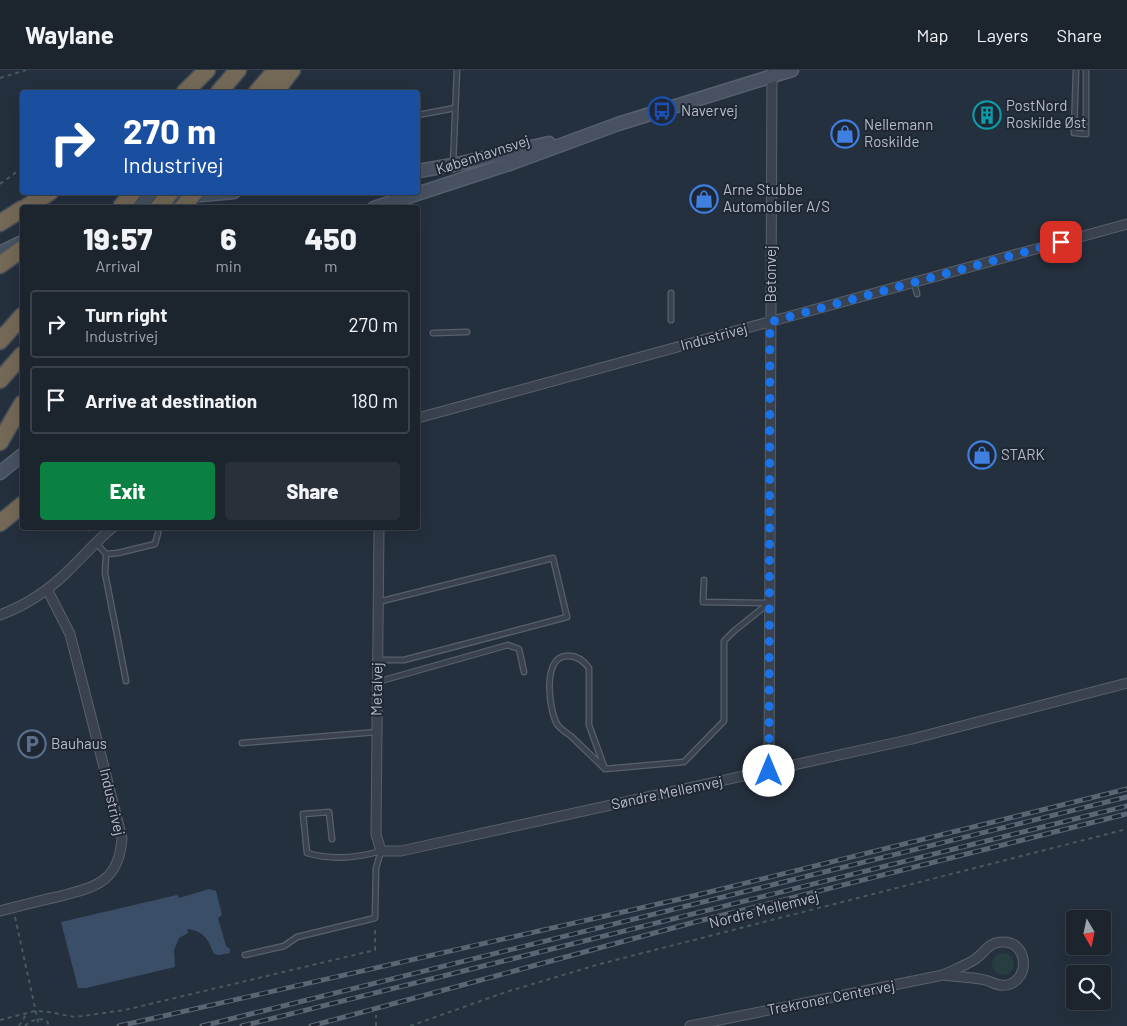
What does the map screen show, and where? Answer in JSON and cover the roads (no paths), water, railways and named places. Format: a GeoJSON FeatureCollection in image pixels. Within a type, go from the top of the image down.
{"type":"FeatureCollection","features":[{"type":"Feature","properties":{"kind":"highway"},"geometry":{"type":"LineString","coordinates":[[187,90],[207,70]]}},
{"type":"Feature","properties":{"kind":"highway"},"geometry":{"type":"LineString","coordinates":[[221,90],[238,70]]}},
{"type":"Feature","properties":{"kind":"highway"},"geometry":{"type":"LineString","coordinates":[[259,90],[276,70]]}},
{"type":"Feature","properties":{"kind":"highway"},"geometry":{"type":"LineString","coordinates":[[277,90],[292,70]]}},
{"type":"Feature","properties":{"kind":"highway"},"geometry":{"type":"LineString","coordinates":[[29,205],[45,195]]}},
{"type":"Feature","properties":{"kind":"highway"},"geometry":{"type":"LineString","coordinates":[[122,205],[130,195]]}},
{"type":"Feature","properties":{"kind":"highway"},"geometry":{"type":"LineString","coordinates":[[160,205],[169,195]]}},
{"type":"Feature","properties":{"kind":"highway"},"geometry":{"type":"LineString","coordinates":[[0,223],[20,210]]}},
{"type":"Feature","properties":{"kind":"highway"},"geometry":{"type":"LineString","coordinates":[[0,265],[20,251]]}},
{"type":"Feature","properties":{"kind":"highway"},"geometry":{"type":"LineString","coordinates":[[0,340],[20,318]]}},
{"type":"Feature","properties":{"kind":"highway"},"geometry":{"type":"LineString","coordinates":[[0,380],[20,357]]}},
{"type":"Feature","properties":{"kind":"highway"},"geometry":{"type":"LineString","coordinates":[[0,442],[20,407]]}},
{"type":"Feature","properties":{"kind":"highway"},"geometry":{"type":"LineString","coordinates":[[0,523],[20,507]]}},
{"type":"Feature","properties":{"kind":"main road","name":"Københavnsvej"},"geometry":{"type":"LineString","coordinates":[[420,193],[772,73],[792,70]]}},
{"type":"Feature","properties":{"kind":"main road","name":"Københavnsvej"},"geometry":{"type":"LineString","coordinates":[[420,171],[602,130]]}},
{"type":"Feature","properties":{"kind":"main road"},"geometry":{"type":"LineString","coordinates":[[129,205],[146,200],[201,195]]}},
{"type":"Feature","properties":{"kind":"main road","name":"Københavnsvej"},"geometry":{"type":"LineString","coordinates":[[383,205],[414,195]]}},
{"type":"Feature","properties":{"kind":"main road"},"geometry":{"type":"LineString","coordinates":[[0,253],[20,243]]}},
{"type":"Feature","properties":{"kind":"main road"},"geometry":{"type":"LineString","coordinates":[[0,474],[20,457]]}},
{"type":"Feature","properties":{"kind":"street","name":"Betonvej"},"geometry":{"type":"LineString","coordinates":[[769,771],[772,73]]}},
{"type":"Feature","properties":{"kind":"street","name":"Industrivej"},"geometry":{"type":"LineString","coordinates":[[420,417],[1127,224]]}},
{"type":"Feature","properties":{"kind":"street"},"geometry":{"type":"LineString","coordinates":[[0,615],[47,589],[67,573],[110,530]]}},
{"type":"Feature","properties":{"kind":"street","name":"Metalvej"},"geometry":{"type":"LineString","coordinates":[[379,530],[376,834],[381,851]]}},
{"type":"Feature","properties":{"kind":"street","name":"Industrivej"},"geometry":{"type":"LineString","coordinates":[[0,911],[85,890],[99,884],[114,869],[121,854],[122,838],[70,634],[47,589]]}},
{"type":"Feature","properties":{"kind":"street","name":"Søndre Mellemvej"},"geometry":{"type":"LineString","coordinates":[[381,851],[401,851],[912,739],[1127,683]]}},
{"type":"Feature","properties":{"kind":"street","name":"Trekroner Centervej"},"geometry":{"type":"LineString","coordinates":[[694,1026],[943,975],[976,959],[993,943],[1003,941],[1014,944],[1021,952],[1024,962],[1023,972],[1016,981],[1006,985],[996,985],[986,980],[943,975]]}},
{"type":"Feature","properties":{"kind":"lane","name":"Københavnsvej"},"geometry":{"type":"LineString","coordinates":[[453,164],[457,70]]}},
{"type":"Feature","properties":{"kind":"lane"},"geometry":{"type":"LineString","coordinates":[[1076,70],[1074,133],[1086,134],[1086,70]]}},
{"type":"Feature","properties":{"kind":"lane"},"geometry":{"type":"LineString","coordinates":[[420,115],[455,108]]}},
{"type":"Feature","properties":{"kind":"lane"},"geometry":{"type":"LineString","coordinates":[[914,282],[917,294]]}},
{"type":"Feature","properties":{"kind":"lane"},"geometry":{"type":"LineString","coordinates":[[670,293],[671,320]]}},
{"type":"Feature","properties":{"kind":"lane"},"geometry":{"type":"LineString","coordinates":[[433,333],[467,332]]}},
{"type":"Feature","properties":{"kind":"lane"},"geometry":{"type":"LineString","coordinates":[[106,554],[155,544],[158,533]]}},
{"type":"Feature","properties":{"kind":"lane"},"geometry":{"type":"LineString","coordinates":[[96,543],[106,554],[105,573],[126,681]]}},
{"type":"Feature","properties":{"kind":"lane"},"geometry":{"type":"LineString","coordinates":[[378,602],[553,558],[567,617],[404,660],[378,660]]}},
{"type":"Feature","properties":{"kind":"lane"},"geometry":{"type":"LineString","coordinates":[[704,580],[704,602],[769,603]]}},
{"type":"Feature","properties":{"kind":"lane"},"geometry":{"type":"LineString","coordinates":[[606,769],[589,725],[589,668],[585,662],[570,656],[563,656],[556,660],[550,674],[552,705],[557,724],[606,769],[684,762],[724,721],[724,641],[769,603]]}},
{"type":"Feature","properties":{"kind":"lane"},"geometry":{"type":"LineString","coordinates":[[378,682],[508,645],[519,649],[524,672]]}},
{"type":"Feature","properties":{"kind":"lane"},"geometry":{"type":"LineString","coordinates":[[242,743],[377,732]]}},
{"type":"Feature","properties":{"kind":"lane"},"geometry":{"type":"LineString","coordinates":[[332,839],[329,812],[303,814],[307,853],[323,857],[364,856],[381,851]]}},
{"type":"Feature","properties":{"kind":"lane"},"geometry":{"type":"LineString","coordinates":[[245,955],[284,946],[297,937],[375,918],[376,868],[381,851]]}},
{"type":"Feature","properties":{"kind":"water"},"geometry":{"type":"Polygon","coordinates":[[[209,889],[216,891],[222,915],[218,918],[226,946],[230,949],[230,953],[214,954],[205,937],[198,932],[187,929],[188,933],[179,938],[174,950],[175,967],[86,988],[78,988],[61,922],[177,895],[179,898],[209,889]]]}},
{"type":"Feature","properties":{"kind":"railway"},"geometry":{"type":"LineString","coordinates":[[119,1026],[689,897],[1127,789]]}},
{"type":"Feature","properties":{"kind":"railway"},"geometry":{"type":"LineString","coordinates":[[202,1026],[1127,797]]}},
{"type":"Feature","properties":{"kind":"railway"},"geometry":{"type":"LineString","coordinates":[[242,1026],[1127,806]]}},
{"type":"Feature","properties":{"kind":"railway"},"geometry":{"type":"LineString","coordinates":[[311,1026],[695,922],[1126,814]]}},
{"type":"Feature","properties":{"kind":"place","name":"Navervej"},"geometry":{"type":"Point","coordinates":[662,111]}},
{"type":"Feature","properties":{"kind":"place","name":"PostNord Roskilde Øst"},"geometry":{"type":"Point","coordinates":[987,115]}},
{"type":"Feature","properties":{"kind":"place","name":"Nellemann Roskilde"},"geometry":{"type":"Point","coordinates":[845,134]}},
{"type":"Feature","properties":{"kind":"place","name":"Arne Stubbe Automobiler A/S"},"geometry":{"type":"Point","coordinates":[704,199]}},
{"type":"Feature","properties":{"kind":"place","name":"STARK"},"geometry":{"type":"Point","coordinates":[982,455]}},
{"type":"Feature","properties":{"kind":"place","name":"Bauhaus"},"geometry":{"type":"Point","coordinates":[32,744]}}]}
